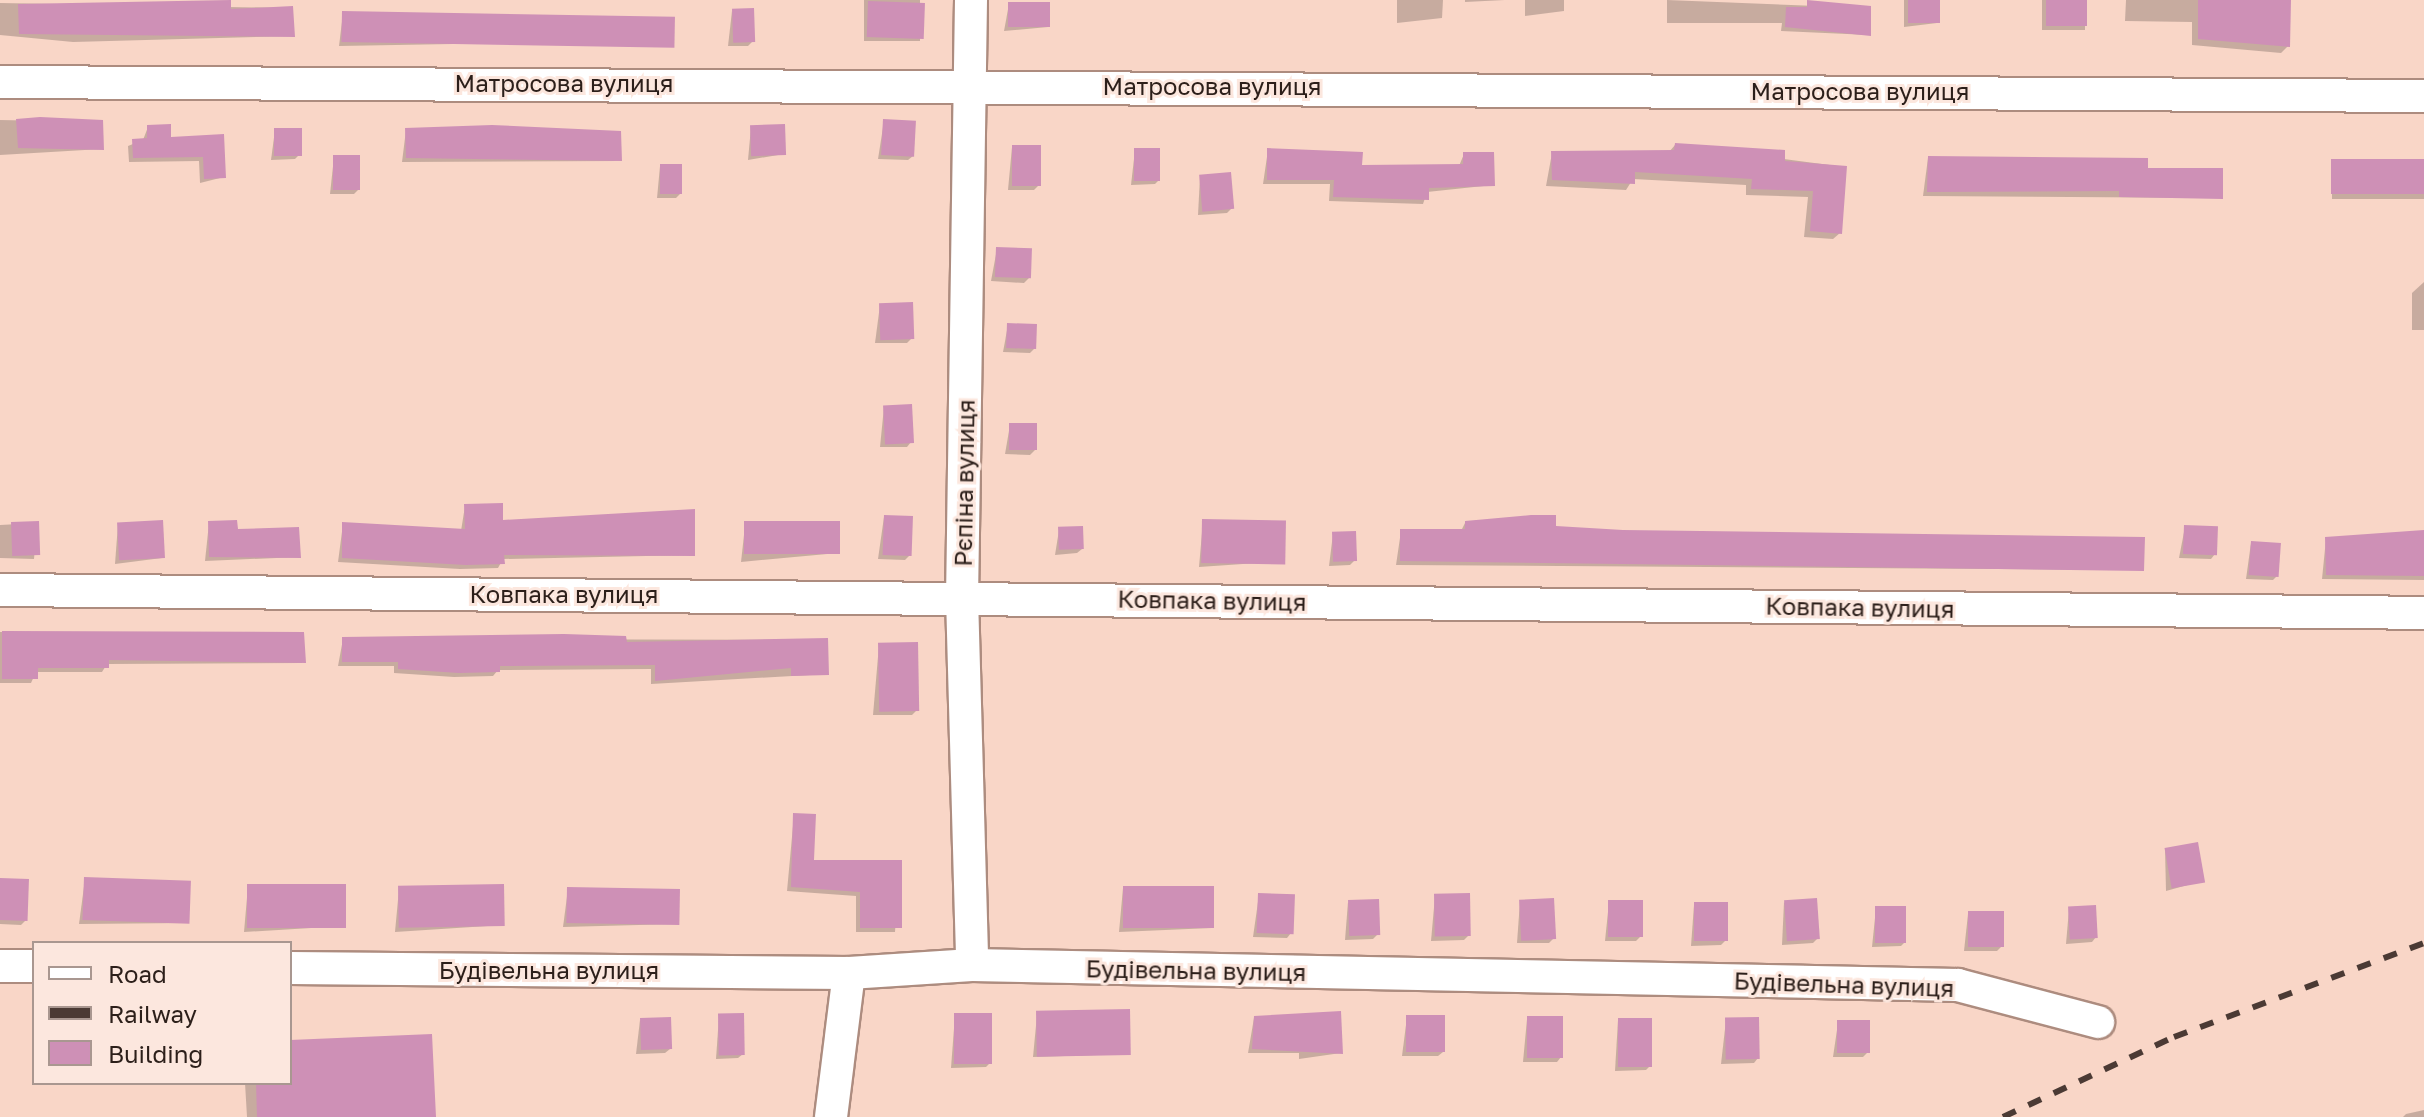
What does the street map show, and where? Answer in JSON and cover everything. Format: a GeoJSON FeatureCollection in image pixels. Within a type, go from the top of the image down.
{"type":"FeatureCollection","features":[{"type":"Feature","properties":{"kind":"street","name":"Рєпіна вулиця"},"geometry":{"type":"LineString","coordinates":[[971,0],[962,597],[972,965]]}},
{"type":"Feature","properties":{"kind":"street","name":"Матросова вулиця"},"geometry":{"type":"LineString","coordinates":[[0,82],[970,84],[2424,96]]}},
{"type":"Feature","properties":{"kind":"street","name":"Ковпака вулиця"},"geometry":{"type":"LineString","coordinates":[[0,590],[2424,613]]}},
{"type":"Feature","properties":{"kind":"street","name":"Будівельна вулиця"},"geometry":{"type":"LineString","coordinates":[[292,968],[849,973],[972,965],[1958,985],[2098,1022]]}},
{"type":"Feature","properties":{"kind":"street"},"geometry":{"type":"LineString","coordinates":[[0,966],[32,966]]}},
{"type":"Feature","properties":{"kind":"street"},"geometry":{"type":"LineString","coordinates":[[831,1117],[849,973]]}},
{"type":"Feature","properties":{"kind":"building"},"geometry":{"type":"Polygon","coordinates":[[[231,0],[231,9],[293,6],[295,37],[19,34],[18,4],[231,0]]]}},
{"type":"Feature","properties":{"kind":"building"},"geometry":{"type":"Polygon","coordinates":[[[1807,0],[1871,6],[1871,36],[1785,27],[1786,7],[1807,7],[1807,0]]]}},
{"type":"Feature","properties":{"kind":"building"},"geometry":{"type":"Polygon","coordinates":[[[1908,0],[1940,0],[1940,23],[1908,23],[1908,0]]]}},
{"type":"Feature","properties":{"kind":"building"},"geometry":{"type":"Polygon","coordinates":[[[2046,0],[2087,0],[2087,26],[2046,26],[2046,0]]]}},
{"type":"Feature","properties":{"kind":"building"},"geometry":{"type":"Polygon","coordinates":[[[2198,0],[2291,0],[2290,47],[2198,39],[2198,0]]]}},
{"type":"Feature","properties":{"kind":"building"},"geometry":{"type":"Polygon","coordinates":[[[868,1],[925,3],[924,39],[867,37],[868,1]]]}},
{"type":"Feature","properties":{"kind":"building"},"geometry":{"type":"Polygon","coordinates":[[[1008,2],[1050,2],[1050,27],[1008,27],[1008,2]]]}},
{"type":"Feature","properties":{"kind":"building"},"geometry":{"type":"Polygon","coordinates":[[[754,8],[755,42],[733,43],[732,9],[754,8]]]}},
{"type":"Feature","properties":{"kind":"building"},"geometry":{"type":"Polygon","coordinates":[[[342,11],[675,17],[674,48],[341,42],[342,11]]]}},
{"type":"Feature","properties":{"kind":"building"},"geometry":{"type":"Polygon","coordinates":[[[16,119],[103,120],[104,150],[18,148],[16,119]]]}},
{"type":"Feature","properties":{"kind":"building"},"geometry":{"type":"Polygon","coordinates":[[[883,119],[916,121],[914,157],[881,155],[883,119]]]}},
{"type":"Feature","properties":{"kind":"building"},"geometry":{"type":"Polygon","coordinates":[[[171,124],[171,137],[224,134],[226,178],[204,179],[203,157],[133,158],[132,139],[147,138],[147,125],[171,124]]]}},
{"type":"Feature","properties":{"kind":"building"},"geometry":{"type":"Polygon","coordinates":[[[785,124],[786,155],[751,156],[750,125],[785,124]]]}},
{"type":"Feature","properties":{"kind":"building"},"geometry":{"type":"Polygon","coordinates":[[[492,125],[621,131],[622,161],[406,158],[405,128],[492,125]]]}},
{"type":"Feature","properties":{"kind":"building"},"geometry":{"type":"Polygon","coordinates":[[[274,128],[302,128],[302,156],[274,156],[274,128]]]}},
{"type":"Feature","properties":{"kind":"building"},"geometry":{"type":"Polygon","coordinates":[[[1675,143],[1785,150],[1785,161],[1847,166],[1842,234],[1810,231],[1813,191],[1751,189],[1752,179],[1635,172],[1635,184],[1552,180],[1551,151],[1674,150],[1675,143]]]}},
{"type":"Feature","properties":{"kind":"building"},"geometry":{"type":"Polygon","coordinates":[[[1012,145],[1041,145],[1041,186],[1012,186],[1012,145]]]}},
{"type":"Feature","properties":{"kind":"building"},"geometry":{"type":"Polygon","coordinates":[[[1134,148],[1160,148],[1160,181],[1134,181],[1134,148]]]}},
{"type":"Feature","properties":{"kind":"building"},"geometry":{"type":"Polygon","coordinates":[[[1267,148],[1363,152],[1362,165],[1463,164],[1463,152],[1494,152],[1495,186],[1429,188],[1429,200],[1333,197],[1334,180],[1267,180],[1267,148]]]}},
{"type":"Feature","properties":{"kind":"building"},"geometry":{"type":"Polygon","coordinates":[[[333,155],[360,155],[360,190],[333,190],[333,155]]]}},
{"type":"Feature","properties":{"kind":"building"},"geometry":{"type":"Polygon","coordinates":[[[1928,156],[2148,158],[2148,168],[2223,168],[2223,199],[2119,197],[2119,191],[1927,192],[1928,156]]]}},
{"type":"Feature","properties":{"kind":"building"},"geometry":{"type":"Polygon","coordinates":[[[2331,159],[2424,159],[2424,194],[2331,194],[2331,159]]]}},
{"type":"Feature","properties":{"kind":"building"},"geometry":{"type":"Polygon","coordinates":[[[660,164],[682,164],[682,194],[660,194],[660,164]]]}},
{"type":"Feature","properties":{"kind":"building"},"geometry":{"type":"Polygon","coordinates":[[[1231,172],[1234,209],[1202,212],[1199,175],[1231,172]]]}},
{"type":"Feature","properties":{"kind":"building"},"geometry":{"type":"Polygon","coordinates":[[[996,247],[1032,248],[1031,278],[995,277],[996,247]]]}},
{"type":"Feature","properties":{"kind":"building"},"geometry":{"type":"Polygon","coordinates":[[[913,302],[914,339],[880,340],[879,303],[913,302]]]}},
{"type":"Feature","properties":{"kind":"building"},"geometry":{"type":"Polygon","coordinates":[[[1007,323],[1037,324],[1036,349],[1006,348],[1007,323]]]}},
{"type":"Feature","properties":{"kind":"building"},"geometry":{"type":"Polygon","coordinates":[[[912,404],[914,443],[885,444],[883,406],[912,404]]]}},
{"type":"Feature","properties":{"kind":"building"},"geometry":{"type":"Polygon","coordinates":[[[1009,423],[1037,423],[1037,450],[1009,450],[1009,423]]]}},
{"type":"Feature","properties":{"kind":"building"},"geometry":{"type":"Polygon","coordinates":[[[503,503],[503,520],[695,509],[695,556],[504,555],[505,564],[466,565],[342,558],[342,522],[465,529],[464,504],[503,503]]]}},
{"type":"Feature","properties":{"kind":"building"},"geometry":{"type":"Polygon","coordinates":[[[884,515],[913,516],[912,556],[883,555],[884,515]]]}},
{"type":"Feature","properties":{"kind":"building"},"geometry":{"type":"Polygon","coordinates":[[[1556,515],[1556,526],[1623,530],[2145,537],[2144,571],[1400,561],[1400,529],[1465,529],[1465,521],[1556,515]]]}},
{"type":"Feature","properties":{"kind":"building"},"geometry":{"type":"Polygon","coordinates":[[[1202,519],[1286,520],[1285,564],[1201,563],[1202,519]]]}},
{"type":"Feature","properties":{"kind":"building"},"geometry":{"type":"Polygon","coordinates":[[[163,520],[165,558],[119,560],[117,522],[163,520]]]}},
{"type":"Feature","properties":{"kind":"building"},"geometry":{"type":"Polygon","coordinates":[[[237,520],[238,529],[299,527],[301,558],[209,557],[208,521],[237,520]]]}},
{"type":"Feature","properties":{"kind":"building"},"geometry":{"type":"Polygon","coordinates":[[[39,521],[40,555],[12,556],[11,522],[39,521]]]}},
{"type":"Feature","properties":{"kind":"building"},"geometry":{"type":"Polygon","coordinates":[[[744,521],[840,521],[840,554],[744,554],[744,521]]]}},
{"type":"Feature","properties":{"kind":"building"},"geometry":{"type":"Polygon","coordinates":[[[2184,525],[2218,526],[2217,555],[2183,554],[2184,525]]]}},
{"type":"Feature","properties":{"kind":"building"},"geometry":{"type":"Polygon","coordinates":[[[1083,526],[1084,549],[1059,550],[1058,527],[1083,526]]]}},
{"type":"Feature","properties":{"kind":"building"},"geometry":{"type":"Polygon","coordinates":[[[2424,530],[2424,576],[2326,575],[2325,537],[2424,530]]]}},
{"type":"Feature","properties":{"kind":"building"},"geometry":{"type":"Polygon","coordinates":[[[1356,531],[1357,561],[1333,562],[1332,532],[1356,531]]]}},
{"type":"Feature","properties":{"kind":"building"},"geometry":{"type":"Polygon","coordinates":[[[2251,541],[2281,543],[2279,577],[2249,575],[2251,541]]]}},
{"type":"Feature","properties":{"kind":"building"},"geometry":{"type":"Polygon","coordinates":[[[2,631],[304,632],[306,663],[109,660],[109,668],[38,668],[38,679],[2,679],[2,631]]]}},
{"type":"Feature","properties":{"kind":"building"},"geometry":{"type":"Polygon","coordinates":[[[626,636],[627,642],[828,638],[829,675],[791,676],[791,668],[655,681],[655,665],[500,666],[500,672],[459,673],[398,669],[398,662],[342,662],[342,637],[626,636]]]}},
{"type":"Feature","properties":{"kind":"building"},"geometry":{"type":"Polygon","coordinates":[[[918,642],[919,711],[879,712],[878,643],[918,642]]]}},
{"type":"Feature","properties":{"kind":"building"},"geometry":{"type":"Polygon","coordinates":[[[793,813],[816,814],[814,860],[902,860],[902,928],[860,928],[860,892],[791,887],[793,813]]]}},
{"type":"Feature","properties":{"kind":"building"},"geometry":{"type":"Polygon","coordinates":[[[2198,842],[2205,882],[2172,888],[2165,848],[2198,842]]]}},
{"type":"Feature","properties":{"kind":"building"},"geometry":{"type":"Polygon","coordinates":[[[84,877],[191,881],[189,924],[82,920],[84,877]]]}},
{"type":"Feature","properties":{"kind":"building"},"geometry":{"type":"Polygon","coordinates":[[[0,878],[29,879],[28,921],[0,920],[0,878]]]}},
{"type":"Feature","properties":{"kind":"building"},"geometry":{"type":"Polygon","coordinates":[[[247,884],[346,884],[346,928],[247,928],[247,884]]]}},
{"type":"Feature","properties":{"kind":"building"},"geometry":{"type":"Polygon","coordinates":[[[504,884],[505,926],[399,928],[398,886],[504,884]]]}},
{"type":"Feature","properties":{"kind":"building"},"geometry":{"type":"Polygon","coordinates":[[[1123,886],[1214,886],[1214,928],[1123,928],[1123,886]]]}},
{"type":"Feature","properties":{"kind":"building"},"geometry":{"type":"Polygon","coordinates":[[[567,887],[680,889],[679,925],[566,923],[567,887]]]}},
{"type":"Feature","properties":{"kind":"building"},"geometry":{"type":"Polygon","coordinates":[[[1258,893],[1295,894],[1294,934],[1257,933],[1258,893]]]}},
{"type":"Feature","properties":{"kind":"building"},"geometry":{"type":"Polygon","coordinates":[[[1470,893],[1471,936],[1435,937],[1434,894],[1470,893]]]}},
{"type":"Feature","properties":{"kind":"building"},"geometry":{"type":"Polygon","coordinates":[[[1554,898],[1556,939],[1521,941],[1519,900],[1554,898]]]}},
{"type":"Feature","properties":{"kind":"building"},"geometry":{"type":"Polygon","coordinates":[[[1817,898],[1820,939],[1787,941],[1784,900],[1817,898]]]}},
{"type":"Feature","properties":{"kind":"building"},"geometry":{"type":"Polygon","coordinates":[[[1379,899],[1380,935],[1349,936],[1348,900],[1379,899]]]}},
{"type":"Feature","properties":{"kind":"building"},"geometry":{"type":"Polygon","coordinates":[[[1608,900],[1643,900],[1643,937],[1608,937],[1608,900]]]}},
{"type":"Feature","properties":{"kind":"building"},"geometry":{"type":"Polygon","coordinates":[[[1694,902],[1728,902],[1728,941],[1694,941],[1694,902]]]}},
{"type":"Feature","properties":{"kind":"building"},"geometry":{"type":"Polygon","coordinates":[[[2096,905],[2098,938],[2070,939],[2068,906],[2096,905]]]}},
{"type":"Feature","properties":{"kind":"building"},"geometry":{"type":"Polygon","coordinates":[[[1875,906],[1906,906],[1906,943],[1875,943],[1875,906]]]}},
{"type":"Feature","properties":{"kind":"building"},"geometry":{"type":"Polygon","coordinates":[[[1968,911],[2004,911],[2004,947],[1968,947],[1968,911]]]}},
{"type":"Feature","properties":{"kind":"building"},"geometry":{"type":"Polygon","coordinates":[[[1130,1009],[1131,1055],[1037,1057],[1036,1011],[1130,1009]]]}},
{"type":"Feature","properties":{"kind":"building"},"geometry":{"type":"Polygon","coordinates":[[[1341,1011],[1343,1054],[1252,1049],[1254,1016],[1341,1011]]]}},
{"type":"Feature","properties":{"kind":"building"},"geometry":{"type":"Polygon","coordinates":[[[718,1013],[744,1013],[745,1055],[719,1055],[718,1013]]]}},
{"type":"Feature","properties":{"kind":"building"},"geometry":{"type":"Polygon","coordinates":[[[954,1013],[992,1013],[992,1064],[954,1064],[954,1013]]]}},
{"type":"Feature","properties":{"kind":"building"},"geometry":{"type":"Polygon","coordinates":[[[1406,1015],[1445,1015],[1445,1052],[1406,1052],[1406,1015]]]}},
{"type":"Feature","properties":{"kind":"building"},"geometry":{"type":"Polygon","coordinates":[[[1527,1016],[1563,1016],[1563,1058],[1527,1058],[1527,1016]]]}},
{"type":"Feature","properties":{"kind":"building"},"geometry":{"type":"Polygon","coordinates":[[[671,1017],[672,1049],[641,1050],[640,1018],[671,1017]]]}},
{"type":"Feature","properties":{"kind":"building"},"geometry":{"type":"Polygon","coordinates":[[[1759,1017],[1760,1059],[1726,1060],[1725,1018],[1759,1017]]]}},
{"type":"Feature","properties":{"kind":"building"},"geometry":{"type":"Polygon","coordinates":[[[1618,1018],[1652,1018],[1652,1067],[1618,1067],[1618,1018]]]}},
{"type":"Feature","properties":{"kind":"building"},"geometry":{"type":"Polygon","coordinates":[[[1837,1020],[1870,1020],[1870,1053],[1837,1053],[1837,1020]]]}},
{"type":"Feature","properties":{"kind":"building"},"geometry":{"type":"Polygon","coordinates":[[[432,1034],[436,1117],[257,1117],[256,1085],[292,1085],[292,1040],[432,1034]]]}},
{"type":"Feature","properties":{"kind":"railway"},"geometry":{"type":"LineString","coordinates":[[2003,1117],[2174,1037],[2424,943]]}}]}
